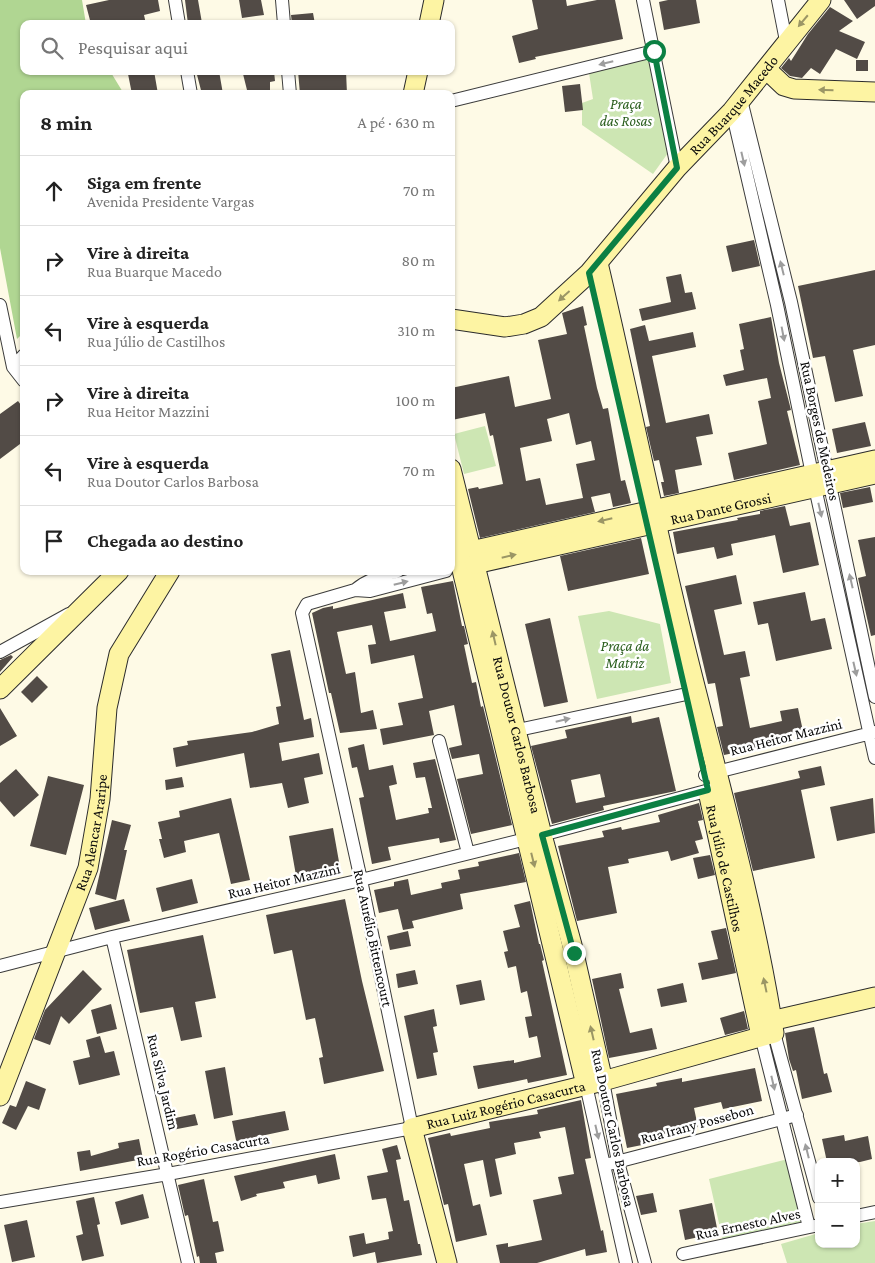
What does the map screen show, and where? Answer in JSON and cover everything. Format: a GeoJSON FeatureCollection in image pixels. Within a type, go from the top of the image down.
{"type":"FeatureCollection","features":[{"type":"Feature","properties":{"kind":"street"},"geometry":{"type":"LineString","coordinates":[[175,0],[178,20]]}},
{"type":"Feature","properties":{"kind":"street"},"geometry":{"type":"LineString","coordinates":[[282,0],[284,20]]}},
{"type":"Feature","properties":{"kind":"street"},"geometry":{"type":"LineString","coordinates":[[430,20],[434,0]]}},
{"type":"Feature","properties":{"kind":"street"},"geometry":{"type":"LineString","coordinates":[[643,0],[677,168]]}},
{"type":"Feature","properties":{"kind":"street"},"geometry":{"type":"LineString","coordinates":[[778,0],[786,42]]}},
{"type":"Feature","properties":{"kind":"street","name":"Rua Buarque Macedo"},"geometry":{"type":"LineString","coordinates":[[455,320],[505,327],[524,324],[541,317],[593,268],[677,168],[736,106],[767,70],[786,42],[821,0]]}},
{"type":"Feature","properties":{"kind":"street"},"geometry":{"type":"LineString","coordinates":[[455,100],[654,51]]}},
{"type":"Feature","properties":{"kind":"street"},"geometry":{"type":"LineString","coordinates":[[767,70],[784,86],[794,89],[875,92]]}},
{"type":"Feature","properties":{"kind":"street"},"geometry":{"type":"LineString","coordinates":[[188,75],[190,90]]}},
{"type":"Feature","properties":{"kind":"street"},"geometry":{"type":"LineString","coordinates":[[288,75],[290,90]]}},
{"type":"Feature","properties":{"kind":"street"},"geometry":{"type":"LineString","coordinates":[[414,90],[417,75]]}},
{"type":"Feature","properties":{"kind":"street","name":"Rua Borges de Medeiros"},"geometry":{"type":"LineString","coordinates":[[736,106],[790,302],[843,615],[872,732],[875,758]]}},
{"type":"Feature","properties":{"kind":"street","name":"Rua Borges de Medeiros"},"geometry":{"type":"LineString","coordinates":[[736,106],[777,305],[820,479],[858,612],[875,697]]}},
{"type":"Feature","properties":{"kind":"street","name":"Rua Júlio de Castilhos"},"geometry":{"type":"LineString","coordinates":[[593,268],[625,404],[648,517],[690,693],[712,781],[741,870],[781,1119],[814,1226]]}},
{"type":"Feature","properties":{"kind":"street"},"geometry":{"type":"LineString","coordinates":[[777,305],[790,302]]}},
{"type":"Feature","properties":{"kind":"street"},"geometry":{"type":"LineString","coordinates":[[0,305],[13,367],[20,376]]}},
{"type":"Feature","properties":{"kind":"street"},"geometry":{"type":"LineString","coordinates":[[13,367],[20,359]]}},
{"type":"Feature","properties":{"kind":"street","name":"Rua Dante Grossi"},"geometry":{"type":"LineString","coordinates":[[460,562],[648,517],[820,479],[875,460]]}},
{"type":"Feature","properties":{"kind":"street","name":"Rua Dante Grossi"},"geometry":{"type":"LineString","coordinates":[[820,479],[875,474]]}},
{"type":"Feature","properties":{"kind":"street","name":"Rua Doutor Carlos Barbosa"},"geometry":{"type":"LineString","coordinates":[[455,510],[460,562]]}},
{"type":"Feature","properties":{"kind":"street","name":"Rua Doutor Carlos Barbosa"},"geometry":{"type":"LineString","coordinates":[[455,541],[509,732],[595,1083],[618,1162],[643,1263]]}},
{"type":"Feature","properties":{"kind":"street"},"geometry":{"type":"LineString","coordinates":[[0,688],[115,575]]}},
{"type":"Feature","properties":{"kind":"street","name":"Rua Alencar Araripe"},"geometry":{"type":"LineString","coordinates":[[0,1096],[88,868],[100,799],[107,708],[119,654],[168,575]]}},
{"type":"Feature","properties":{"kind":"street","name":"Rua Dante Grossi"},"geometry":{"type":"LineString","coordinates":[[356,590],[373,578],[384,575]]}},
{"type":"Feature","properties":{"kind":"street","name":"Rua Dante Grossi"},"geometry":{"type":"LineString","coordinates":[[302,613],[307,604],[356,590],[370,591],[420,575]]}},
{"type":"Feature","properties":{"kind":"street"},"geometry":{"type":"LineString","coordinates":[[0,652],[78,610]]}},
{"type":"Feature","properties":{"kind":"street"},"geometry":{"type":"LineString","coordinates":[[843,615],[858,612]]}},
{"type":"Feature","properties":{"kind":"street","name":"Rua Aurélio Bittencourt"},"geometry":{"type":"LineString","coordinates":[[302,613],[361,880],[412,1128],[447,1263]]}},
{"type":"Feature","properties":{"kind":"street"},"geometry":{"type":"LineString","coordinates":[[509,732],[690,693]]}},
{"type":"Feature","properties":{"kind":"street","name":"Rua Heitor Mazzini"},"geometry":{"type":"LineString","coordinates":[[0,966],[112,937],[361,880],[535,837],[872,732]]}},
{"type":"Feature","properties":{"kind":"street"},"geometry":{"type":"LineString","coordinates":[[439,741],[468,853]]}},
{"type":"Feature","properties":{"kind":"street","name":"Rua Silva Jardim"},"geometry":{"type":"LineString","coordinates":[[112,937],[188,1263]]}},
{"type":"Feature","properties":{"kind":"street","name":"Rua Luiz Rogério Casacurta"},"geometry":{"type":"LineString","coordinates":[[412,1128],[595,1083],[767,1028],[875,997]]}},
{"type":"Feature","properties":{"kind":"street","name":"Rua Júlio de Castilhos"},"geometry":{"type":"LineString","coordinates":[[767,1028],[797,1115],[815,1183]]}},
{"type":"Feature","properties":{"kind":"street","name":"Rua Doutor Carlos Barbosa"},"geometry":{"type":"LineString","coordinates":[[595,1083],[605,1165],[626,1263]]}},
{"type":"Feature","properties":{"kind":"street","name":"Rua Irany Possebon"},"geometry":{"type":"LineString","coordinates":[[605,1165],[797,1115]]}},
{"type":"Feature","properties":{"kind":"street","name":"Rua Rogério Casacurta"},"geometry":{"type":"LineString","coordinates":[[0,1202],[168,1174],[412,1128]]}},
{"type":"Feature","properties":{"kind":"street"},"geometry":{"type":"LineString","coordinates":[[860,1215],[875,1212]]}},
{"type":"Feature","properties":{"kind":"street","name":"Rua Ernesto Alves"},"geometry":{"type":"LineString","coordinates":[[683,1254],[814,1226]]}},
{"type":"Feature","properties":{"kind":"green space"},"geometry":{"type":"Polygon","coordinates":[[[0,0],[82,0],[85,20],[20,20],[20,75],[112,75],[122,90],[20,90],[20,336],[17,339],[0,248],[0,0]]]}},
{"type":"Feature","properties":{"kind":"green space","name":"Praça das Rosas"},"geometry":{"type":"Polygon","coordinates":[[[651,57],[668,153],[653,174],[582,125],[582,103],[593,99],[589,73],[651,57]]]}},
{"type":"Feature","properties":{"kind":"green space"},"geometry":{"type":"Polygon","coordinates":[[[485,426],[496,466],[464,474],[455,434],[485,426]]]}},
{"type":"Feature","properties":{"kind":"green space","name":"Praça da Matriz"},"geometry":{"type":"Polygon","coordinates":[[[609,611],[660,624],[671,683],[597,699],[578,616],[609,611]]]}},
{"type":"Feature","properties":{"kind":"green space"},"geometry":{"type":"Polygon","coordinates":[[[788,1159],[803,1222],[723,1241],[709,1179],[788,1159]]]}},
{"type":"Feature","properties":{"kind":"green space"},"geometry":{"type":"Polygon","coordinates":[[[875,1221],[875,1263],[787,1263],[781,1244],[815,1234],[815,1248],[860,1248],[860,1223],[875,1221]]]}},
{"type":"Feature","properties":{"kind":"building"},"geometry":{"type":"Polygon","coordinates":[[[109,0],[158,0],[160,11],[144,15],[145,20],[90,20],[86,5],[109,0]]]}},
{"type":"Feature","properties":{"kind":"building"},"geometry":{"type":"Polygon","coordinates":[[[185,0],[198,0],[201,20],[188,20],[185,0]]]}},
{"type":"Feature","properties":{"kind":"building"},"geometry":{"type":"Polygon","coordinates":[[[239,0],[261,0],[264,15],[242,18],[239,0]]]}},
{"type":"Feature","properties":{"kind":"building"},"geometry":{"type":"Polygon","coordinates":[[[532,0],[566,0],[567,6],[597,0],[615,0],[623,39],[535,57],[536,59],[519,63],[512,36],[538,29],[532,0]]]}},
{"type":"Feature","properties":{"kind":"building"},"geometry":{"type":"Polygon","coordinates":[[[668,0],[696,0],[700,23],[664,30],[659,2],[668,0]]]}},
{"type":"Feature","properties":{"kind":"building"},"geometry":{"type":"Polygon","coordinates":[[[844,0],[875,0],[875,6],[857,19],[844,0]]]}},
{"type":"Feature","properties":{"kind":"building"},"geometry":{"type":"Polygon","coordinates":[[[830,7],[853,21],[839,31],[865,42],[857,59],[836,49],[820,74],[811,68],[802,78],[790,76],[781,68],[789,58],[791,61],[808,34],[830,7]]]}},
{"type":"Feature","properties":{"kind":"building"},"geometry":{"type":"Polygon","coordinates":[[[313,13],[314,20],[292,20],[291,15],[313,13]]]}},
{"type":"Feature","properties":{"kind":"building"},"geometry":{"type":"Polygon","coordinates":[[[856,60],[868,60],[868,71],[856,71],[856,60]]]}},
{"type":"Feature","properties":{"kind":"building"},"geometry":{"type":"Polygon","coordinates":[[[128,75],[155,75],[157,90],[131,90],[128,75]]]}},
{"type":"Feature","properties":{"kind":"building"},"geometry":{"type":"Polygon","coordinates":[[[197,75],[220,75],[222,90],[201,90],[197,75]]]}},
{"type":"Feature","properties":{"kind":"building"},"geometry":{"type":"Polygon","coordinates":[[[243,75],[274,75],[275,81],[270,82],[270,90],[247,90],[243,75]]]}},
{"type":"Feature","properties":{"kind":"building"},"geometry":{"type":"Polygon","coordinates":[[[298,75],[346,75],[347,90],[300,90],[298,75]]]}},
{"type":"Feature","properties":{"kind":"building"},"geometry":{"type":"Polygon","coordinates":[[[580,84],[583,110],[565,112],[562,86],[580,84]]]}},
{"type":"Feature","properties":{"kind":"building"},"geometry":{"type":"Polygon","coordinates":[[[754,240],[760,266],[732,272],[726,246],[754,240]]]}},
{"type":"Feature","properties":{"kind":"building"},"geometry":{"type":"Polygon","coordinates":[[[875,270],[875,345],[853,350],[863,396],[835,402],[825,356],[813,358],[798,286],[875,270]]]}},
{"type":"Feature","properties":{"kind":"building"},"geometry":{"type":"Polygon","coordinates":[[[681,274],[685,293],[692,292],[696,309],[642,321],[639,309],[671,302],[666,277],[681,274]]]}},
{"type":"Feature","properties":{"kind":"building"},"geometry":{"type":"Polygon","coordinates":[[[583,306],[587,325],[584,326],[597,388],[603,409],[608,408],[621,481],[625,480],[631,503],[613,507],[610,493],[591,497],[595,512],[480,538],[468,489],[478,487],[479,489],[503,484],[493,435],[490,436],[485,413],[455,419],[455,387],[509,376],[515,407],[551,399],[538,340],[567,334],[562,313],[583,306]],[[569,413],[547,419],[552,441],[520,448],[526,481],[540,478],[546,505],[583,498],[576,464],[595,460],[591,441],[576,445],[569,413]]]}},
{"type":"Feature","properties":{"kind":"building"},"geometry":{"type":"Polygon","coordinates":[[[771,317],[779,363],[791,410],[787,411],[800,465],[734,480],[728,453],[767,444],[758,401],[771,398],[767,378],[726,386],[723,375],[744,370],[740,350],[744,349],[739,324],[771,317]]]}},
{"type":"Feature","properties":{"kind":"building"},"geometry":{"type":"Polygon","coordinates":[[[645,325],[649,341],[693,332],[696,347],[652,356],[666,423],[709,414],[713,434],[696,437],[702,465],[675,470],[679,493],[664,496],[661,482],[664,482],[659,460],[654,461],[646,427],[650,426],[630,329],[645,325]]]}},
{"type":"Feature","properties":{"kind":"building"},"geometry":{"type":"Polygon","coordinates":[[[18,401],[20,404],[20,444],[0,459],[0,414],[18,401]]]}},
{"type":"Feature","properties":{"kind":"building"},"geometry":{"type":"Polygon","coordinates":[[[865,422],[871,446],[837,453],[832,429],[865,422]]]}},
{"type":"Feature","properties":{"kind":"building"},"geometry":{"type":"Polygon","coordinates":[[[870,487],[873,502],[843,508],[840,493],[870,487]]]}},
{"type":"Feature","properties":{"kind":"building"},"geometry":{"type":"Polygon","coordinates":[[[785,506],[790,526],[810,522],[819,565],[783,573],[775,535],[731,544],[733,555],[717,559],[714,547],[677,554],[673,532],[738,520],[737,518],[760,514],[760,511],[785,506]]]}},
{"type":"Feature","properties":{"kind":"building"},"geometry":{"type":"Polygon","coordinates":[[[875,537],[875,635],[871,636],[858,578],[866,576],[858,540],[875,537]]]}},
{"type":"Feature","properties":{"kind":"building"},"geometry":{"type":"Polygon","coordinates":[[[641,538],[649,574],[568,591],[560,556],[641,538]]]}},
{"type":"Feature","properties":{"kind":"building"},"geometry":{"type":"Polygon","coordinates":[[[736,575],[742,604],[714,610],[724,655],[745,651],[750,676],[740,678],[750,728],[782,721],[780,711],[798,708],[803,731],[776,737],[777,744],[724,755],[717,727],[723,726],[715,683],[708,684],[685,586],[736,575]]]}},
{"type":"Feature","properties":{"kind":"building"},"geometry":{"type":"Polygon","coordinates":[[[453,581],[462,626],[464,626],[468,644],[464,645],[472,683],[476,682],[481,707],[483,706],[512,825],[471,834],[457,779],[483,774],[479,754],[452,759],[449,748],[462,745],[454,705],[429,711],[434,735],[383,745],[380,729],[403,725],[398,703],[423,698],[414,655],[371,664],[368,645],[376,644],[372,625],[337,632],[346,674],[355,672],[361,713],[373,710],[377,729],[340,733],[331,693],[329,693],[312,613],[323,608],[333,606],[333,609],[403,593],[406,608],[384,612],[390,641],[436,631],[432,613],[427,614],[421,587],[453,581]]]}},
{"type":"Feature","properties":{"kind":"building"},"geometry":{"type":"Polygon","coordinates":[[[805,592],[811,621],[825,618],[832,649],[776,661],[768,623],[758,625],[753,602],[805,592]]]}},
{"type":"Feature","properties":{"kind":"building"},"geometry":{"type":"Polygon","coordinates":[[[550,618],[568,702],[544,707],[525,624],[550,618]]]}},
{"type":"Feature","properties":{"kind":"building"},"geometry":{"type":"Polygon","coordinates":[[[290,650],[304,720],[311,718],[314,737],[279,743],[282,761],[319,753],[323,774],[304,778],[309,803],[288,808],[282,783],[250,788],[244,753],[176,767],[173,748],[188,745],[187,741],[252,732],[279,724],[276,707],[281,706],[271,654],[290,650]]]}},
{"type":"Feature","properties":{"kind":"building"},"geometry":{"type":"Polygon","coordinates":[[[11,655],[13,657],[0,672],[0,660],[11,655]]]}},
{"type":"Feature","properties":{"kind":"building"},"geometry":{"type":"Polygon","coordinates":[[[37,676],[48,687],[32,703],[21,692],[37,676]]]}},
{"type":"Feature","properties":{"kind":"building"},"geometry":{"type":"Polygon","coordinates":[[[0,708],[17,736],[0,746],[0,708]]]}},
{"type":"Feature","properties":{"kind":"building"},"geometry":{"type":"Polygon","coordinates":[[[631,716],[632,723],[659,717],[676,791],[603,806],[604,810],[552,824],[531,746],[567,738],[565,730],[631,716]],[[600,774],[571,780],[576,803],[605,797],[600,774]]]}},
{"type":"Feature","properties":{"kind":"building"},"geometry":{"type":"Polygon","coordinates":[[[364,744],[369,770],[393,765],[397,784],[389,786],[396,820],[429,813],[428,808],[432,808],[425,777],[416,778],[413,763],[435,759],[456,840],[440,843],[439,838],[388,847],[391,860],[372,864],[359,798],[364,797],[357,767],[352,768],[348,748],[364,744]]]}},
{"type":"Feature","properties":{"kind":"building"},"geometry":{"type":"Polygon","coordinates":[[[821,766],[825,785],[801,790],[815,858],[753,871],[734,793],[800,778],[798,771],[821,766]]]}},
{"type":"Feature","properties":{"kind":"building"},"geometry":{"type":"Polygon","coordinates":[[[16,769],[39,795],[14,817],[0,801],[0,783],[16,769]]]}},
{"type":"Feature","properties":{"kind":"building"},"geometry":{"type":"Polygon","coordinates":[[[48,776],[84,785],[66,855],[30,846],[48,776]]]}},
{"type":"Feature","properties":{"kind":"building"},"geometry":{"type":"Polygon","coordinates":[[[182,777],[184,787],[166,790],[165,780],[182,777]]]}},
{"type":"Feature","properties":{"kind":"building"},"geometry":{"type":"Polygon","coordinates":[[[231,798],[250,880],[231,884],[219,833],[184,841],[186,852],[164,858],[159,839],[162,839],[158,822],[180,817],[179,811],[231,798]]]}},
{"type":"Feature","properties":{"kind":"building"},"geometry":{"type":"Polygon","coordinates":[[[873,798],[875,833],[837,841],[830,807],[873,798]]]}},
{"type":"Feature","properties":{"kind":"building"},"geometry":{"type":"Polygon","coordinates":[[[699,803],[703,820],[698,821],[703,839],[695,841],[699,853],[671,861],[668,851],[628,859],[629,863],[608,867],[617,913],[577,921],[558,846],[604,837],[602,831],[621,827],[622,830],[660,822],[658,815],[699,803]]]}},
{"type":"Feature","properties":{"kind":"building"},"geometry":{"type":"Polygon","coordinates":[[[112,820],[131,825],[124,850],[127,850],[116,900],[95,894],[112,820]]]}},
{"type":"Feature","properties":{"kind":"building"},"geometry":{"type":"Polygon","coordinates":[[[333,828],[341,873],[297,881],[289,836],[333,828]]]}},
{"type":"Feature","properties":{"kind":"building"},"geometry":{"type":"Polygon","coordinates":[[[519,853],[526,882],[460,894],[463,909],[412,921],[414,928],[403,930],[398,909],[379,913],[374,890],[394,886],[394,882],[408,879],[411,895],[442,888],[441,883],[460,879],[458,870],[479,866],[478,862],[519,853]]]}},
{"type":"Feature","properties":{"kind":"building"},"geometry":{"type":"Polygon","coordinates":[[[710,855],[715,875],[698,879],[693,858],[710,855]]]}},
{"type":"Feature","properties":{"kind":"building"},"geometry":{"type":"Polygon","coordinates":[[[192,879],[198,903],[162,912],[156,888],[192,879]]]}},
{"type":"Feature","properties":{"kind":"building"},"geometry":{"type":"Polygon","coordinates":[[[124,899],[130,921],[95,930],[89,908],[124,899]]]}},
{"type":"Feature","properties":{"kind":"building"},"geometry":{"type":"Polygon","coordinates":[[[345,899],[362,981],[384,1071],[324,1084],[319,1058],[323,1057],[315,1018],[306,1020],[292,950],[274,954],[266,915],[345,899]]]}},
{"type":"Feature","properties":{"kind":"building"},"geometry":{"type":"Polygon","coordinates":[[[530,901],[567,1075],[528,1083],[527,1079],[478,1089],[473,1066],[514,1060],[514,1063],[541,1057],[537,1036],[529,1038],[525,1017],[532,1016],[527,991],[521,993],[516,966],[508,968],[504,952],[508,951],[503,931],[520,927],[514,905],[530,901]]]}},
{"type":"Feature","properties":{"kind":"building"},"geometry":{"type":"Polygon","coordinates":[[[726,928],[736,973],[702,980],[698,963],[718,959],[711,931],[726,928]]]}},
{"type":"Feature","properties":{"kind":"building"},"geometry":{"type":"Polygon","coordinates":[[[408,931],[411,946],[390,950],[387,936],[408,931]]]}},
{"type":"Feature","properties":{"kind":"building"},"geometry":{"type":"Polygon","coordinates":[[[203,935],[216,998],[195,1002],[202,1037],[181,1041],[173,1007],[140,1013],[127,950],[203,935]]]}},
{"type":"Feature","properties":{"kind":"building"},"geometry":{"type":"Polygon","coordinates":[[[83,970],[102,989],[69,1024],[61,1016],[50,1045],[34,1039],[45,1010],[83,970]]]}},
{"type":"Feature","properties":{"kind":"building"},"geometry":{"type":"Polygon","coordinates":[[[415,970],[418,984],[398,988],[396,974],[415,970]]]}},
{"type":"Feature","properties":{"kind":"building"},"geometry":{"type":"Polygon","coordinates":[[[621,973],[624,988],[619,989],[630,1033],[652,1028],[657,1049],[609,1058],[592,979],[621,973]]]}},
{"type":"Feature","properties":{"kind":"building"},"geometry":{"type":"Polygon","coordinates":[[[481,980],[485,1000],[460,1005],[456,985],[481,980]]]}},
{"type":"Feature","properties":{"kind":"building"},"geometry":{"type":"Polygon","coordinates":[[[683,983],[687,1002],[661,1007],[657,989],[683,983]]]}},
{"type":"Feature","properties":{"kind":"building"},"geometry":{"type":"Polygon","coordinates":[[[111,1004],[117,1029],[97,1034],[91,1010],[111,1004]]]}},
{"type":"Feature","properties":{"kind":"building"},"geometry":{"type":"Polygon","coordinates":[[[434,1009],[437,1026],[433,1027],[438,1052],[433,1053],[437,1075],[417,1079],[404,1016],[434,1009]]]}},
{"type":"Feature","properties":{"kind":"building"},"geometry":{"type":"Polygon","coordinates":[[[744,1011],[748,1029],[725,1035],[720,1018],[744,1011]]]}},
{"type":"Feature","properties":{"kind":"building"},"geometry":{"type":"Polygon","coordinates":[[[814,1027],[824,1074],[827,1073],[832,1092],[802,1099],[796,1070],[793,1071],[789,1059],[785,1033],[814,1027]]]}},
{"type":"Feature","properties":{"kind":"building"},"geometry":{"type":"Polygon","coordinates":[[[100,1036],[105,1053],[114,1051],[120,1075],[79,1085],[73,1061],[90,1057],[86,1040],[100,1036]]]}},
{"type":"Feature","properties":{"kind":"building"},"geometry":{"type":"Polygon","coordinates":[[[225,1067],[233,1115],[214,1119],[205,1071],[225,1067]]]}},
{"type":"Feature","properties":{"kind":"building"},"geometry":{"type":"Polygon","coordinates":[[[755,1068],[762,1101],[723,1109],[721,1102],[694,1108],[698,1127],[660,1135],[662,1141],[627,1148],[616,1094],[657,1086],[656,1083],[682,1078],[682,1082],[755,1068]]]}},
{"type":"Feature","properties":{"kind":"building"},"geometry":{"type":"Polygon","coordinates":[[[26,1081],[46,1089],[39,1110],[28,1106],[16,1130],[2,1123],[10,1105],[16,1107],[26,1081]]]}},
{"type":"Feature","properties":{"kind":"building"},"geometry":{"type":"Polygon","coordinates":[[[581,1100],[591,1158],[585,1159],[607,1252],[586,1256],[585,1249],[537,1263],[500,1263],[496,1245],[508,1243],[508,1247],[542,1240],[533,1200],[562,1194],[558,1177],[574,1174],[565,1127],[539,1132],[541,1138],[514,1143],[516,1154],[495,1159],[502,1194],[490,1197],[483,1160],[464,1164],[473,1206],[480,1204],[487,1235],[456,1242],[448,1204],[444,1205],[428,1138],[450,1133],[451,1136],[490,1128],[489,1122],[538,1114],[537,1110],[581,1100]]]}},
{"type":"Feature","properties":{"kind":"building"},"geometry":{"type":"Polygon","coordinates":[[[285,1111],[289,1130],[256,1137],[257,1141],[237,1145],[232,1121],[285,1111]]]}},
{"type":"Feature","properties":{"kind":"building"},"geometry":{"type":"Polygon","coordinates":[[[195,1114],[198,1125],[172,1130],[170,1119],[195,1114]]]}},
{"type":"Feature","properties":{"kind":"building"},"geometry":{"type":"Polygon","coordinates":[[[844,1135],[845,1141],[868,1136],[872,1159],[860,1162],[860,1158],[826,1158],[822,1139],[844,1135]]]}},
{"type":"Feature","properties":{"kind":"building"},"geometry":{"type":"Polygon","coordinates":[[[139,1139],[143,1159],[80,1171],[77,1152],[90,1150],[91,1156],[119,1148],[118,1143],[139,1139]]]}},
{"type":"Feature","properties":{"kind":"building"},"geometry":{"type":"Polygon","coordinates":[[[397,1145],[401,1159],[396,1160],[404,1201],[409,1200],[422,1255],[377,1263],[375,1252],[353,1257],[349,1236],[364,1233],[366,1244],[389,1239],[388,1232],[393,1231],[386,1198],[372,1200],[367,1176],[388,1172],[382,1149],[397,1145]]]}},
{"type":"Feature","properties":{"kind":"building"},"geometry":{"type":"Polygon","coordinates":[[[335,1154],[340,1179],[318,1184],[316,1175],[283,1182],[285,1188],[256,1194],[257,1196],[241,1201],[234,1176],[335,1154]]]}},
{"type":"Feature","properties":{"kind":"building"},"geometry":{"type":"Polygon","coordinates":[[[204,1179],[213,1222],[218,1221],[224,1251],[215,1253],[217,1263],[200,1263],[199,1256],[197,1257],[188,1215],[185,1216],[178,1185],[204,1179]]]}},
{"type":"Feature","properties":{"kind":"building"},"geometry":{"type":"Polygon","coordinates":[[[653,1193],[657,1212],[641,1215],[636,1196],[653,1193]]]}},
{"type":"Feature","properties":{"kind":"building"},"geometry":{"type":"Polygon","coordinates":[[[143,1194],[149,1218],[121,1225],[115,1202],[143,1194]]]}},
{"type":"Feature","properties":{"kind":"building"},"geometry":{"type":"Polygon","coordinates":[[[94,1197],[100,1224],[97,1225],[104,1256],[82,1261],[76,1236],[83,1234],[76,1201],[94,1197]]]}},
{"type":"Feature","properties":{"kind":"building"},"geometry":{"type":"Polygon","coordinates":[[[712,1203],[718,1233],[685,1240],[679,1210],[712,1203]]]}},
{"type":"Feature","properties":{"kind":"building"},"geometry":{"type":"Polygon","coordinates":[[[27,1220],[35,1257],[12,1262],[4,1225],[27,1220]]]}},
{"type":"Feature","properties":{"kind":"route"},"geometry":{"type":"LineString","coordinates":[[574,953],[542,835],[708,790],[684,694],[589,273],[677,168],[654,51]]}}]}
